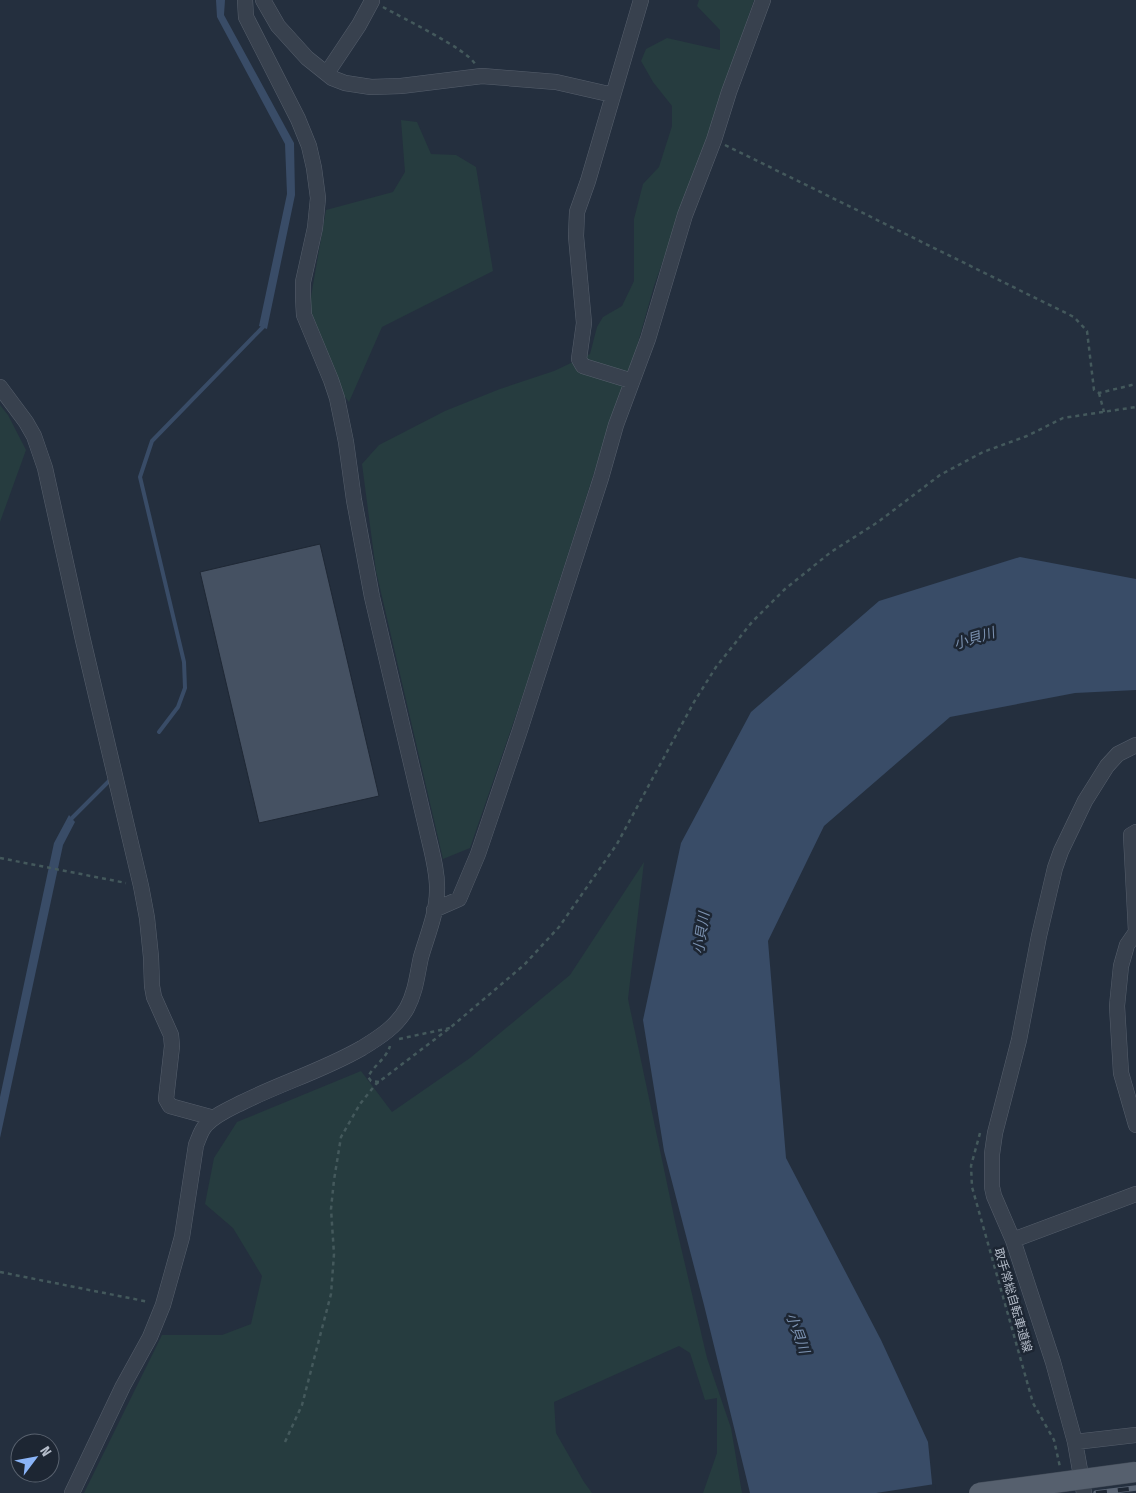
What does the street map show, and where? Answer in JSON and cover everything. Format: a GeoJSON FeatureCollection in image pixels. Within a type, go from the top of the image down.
{"type":"FeatureCollection","features":[{"type":"Feature","properties":{"kind":"main road"},"geometry":{"type":"LineString","coordinates":[[979,1493],[1136,1472]]}},
{"type":"Feature","properties":{"kind":"street"},"geometry":{"type":"LineString","coordinates":[[72,1493],[123,1386],[150,1337],[163,1305],[182,1237],[196,1145],[201,1132],[214,1118],[227,1110],[262,1092],[340,1060],[394,1026],[406,1009],[416,988],[421,958],[438,891],[434,862],[372,597],[354,500],[342,418],[331,380],[304,316],[304,282],[315,228],[318,198],[314,168],[309,146],[298,120],[246,17],[245,0]]}},
{"type":"Feature","properties":{"kind":"street"},"geometry":{"type":"LineString","coordinates":[[263,0],[278,26],[307,58],[332,78],[344,82],[371,87],[400,86],[482,76],[556,82],[613,95]]}},
{"type":"Feature","properties":{"kind":"street"},"geometry":{"type":"LineString","coordinates":[[632,381],[584,366],[579,359],[584,323],[576,236],[577,212],[588,181],[641,0]]}},
{"type":"Feature","properties":{"kind":"street"},"geometry":{"type":"LineString","coordinates":[[434,910],[459,899],[478,854],[520,730],[601,478],[616,425],[648,339],[685,215],[714,140],[729,92],[763,0]]}},
{"type":"Feature","properties":{"kind":"street"},"geometry":{"type":"LineString","coordinates":[[326,73],[359,25],[372,1]]}},
{"type":"Feature","properties":{"kind":"street"},"geometry":{"type":"LineString","coordinates":[[0,387],[19,411],[30,429],[45,468],[141,886],[148,928],[154,997],[171,1035],[172,1046],[166,1099],[170,1106],[214,1118]]}},
{"type":"Feature","properties":{"kind":"street"},"geometry":{"type":"LineString","coordinates":[[1084,1493],[1075,1442],[1053,1362],[1013,1240],[992,1187],[992,1154],[995,1133],[1019,1040],[1039,936],[1055,868],[1072,826],[1107,766],[1118,754],[1136,745]]}},
{"type":"Feature","properties":{"kind":"street"},"geometry":{"type":"LineString","coordinates":[[1136,832],[1131,835],[1136,932],[1127,945],[1121,966],[1117,1006],[1121,1073],[1136,1126]]}},
{"type":"Feature","properties":{"kind":"street"},"geometry":{"type":"LineString","coordinates":[[1013,1240],[1136,1194]]}},
{"type":"Feature","properties":{"kind":"street"},"geometry":{"type":"LineString","coordinates":[[1075,1442],[1136,1434]]}},
{"type":"Feature","properties":{"kind":"path"},"geometry":{"type":"LineString","coordinates":[[372,1],[457,48],[472,59],[482,76]]}},
{"type":"Feature","properties":{"kind":"path"},"geometry":{"type":"LineString","coordinates":[[714,140],[1074,317],[1087,331],[1094,390],[1099,393],[1104,412]]}},
{"type":"Feature","properties":{"kind":"path"},"geometry":{"type":"LineString","coordinates":[[1099,393],[1136,384]]}},
{"type":"Feature","properties":{"kind":"path"},"geometry":{"type":"LineString","coordinates":[[285,1442],[302,1405],[331,1294],[334,1254],[331,1209],[341,1137],[360,1104],[378,1083],[451,1027],[524,965],[559,927],[616,844],[694,702],[716,667],[752,622],[784,589],[831,552],[878,522],[940,475],[983,452],[1027,436],[1063,418],[1136,407]]}},
{"type":"Feature","properties":{"kind":"path"},"geometry":{"type":"LineString","coordinates":[[0,858],[141,886]]}},
{"type":"Feature","properties":{"kind":"path"},"geometry":{"type":"LineString","coordinates":[[376,1039],[392,1040],[451,1027]]}},
{"type":"Feature","properties":{"kind":"path"},"geometry":{"type":"LineString","coordinates":[[378,1083],[371,1081],[368,1077],[370,1072],[384,1057],[392,1040]]}},
{"type":"Feature","properties":{"kind":"path","name":"取手常総自転車道線"},"geometry":{"type":"LineString","coordinates":[[981,1129],[971,1166],[972,1187],[1033,1403],[1054,1440],[1060,1470]]}},
{"type":"Feature","properties":{"kind":"path"},"geometry":{"type":"LineString","coordinates":[[0,1272],[163,1305]]}},
{"type":"Feature","properties":{"kind":"green space"},"geometry":{"type":"Polygon","coordinates":[[[699,0],[754,0],[654,286],[632,364],[607,432],[526,686],[470,848],[443,859],[376,571],[362,464],[379,445],[445,411],[500,389],[554,371],[590,354],[597,327],[603,317],[622,306],[634,281],[634,219],[643,184],[659,167],[672,126],[672,106],[653,82],[641,61],[646,49],[667,38],[720,50],[720,30],[697,6],[699,0]]]}},
{"type":"Feature","properties":{"kind":"green space"},"geometry":{"type":"Polygon","coordinates":[[[401,120],[417,122],[431,154],[456,155],[476,167],[493,271],[382,327],[349,402],[341,392],[309,308],[326,210],[393,192],[405,172],[401,120]]]}},
{"type":"Feature","properties":{"kind":"green space"},"geometry":{"type":"Polygon","coordinates":[[[0,405],[8,415],[26,450],[0,522],[0,405]]]}},
{"type":"Feature","properties":{"kind":"green space"},"geometry":{"type":"Polygon","coordinates":[[[644,862],[628,999],[676,1226],[707,1358],[731,1428],[742,1493],[703,1493],[717,1453],[717,1398],[705,1400],[690,1353],[679,1346],[554,1402],[556,1433],[592,1493],[84,1493],[162,1335],[222,1335],[251,1324],[262,1276],[233,1228],[205,1204],[214,1158],[237,1122],[361,1071],[392,1112],[470,1058],[570,975],[644,862]]]}},
{"type":"Feature","properties":{"kind":"water"},"geometry":{"type":"Polygon","coordinates":[[[216,0],[225,0],[224,15],[294,143],[295,195],[267,329],[259,326],[287,194],[285,144],[217,17],[216,0]]]}},
{"type":"Feature","properties":{"kind":"water","name":"小貝川"},"geometry":{"type":"Polygon","coordinates":[[[1020,557],[1136,579],[1136,690],[1075,693],[950,717],[824,826],[768,941],[786,1158],[881,1340],[928,1442],[933,1493],[750,1493],[664,1151],[643,1020],[681,843],[751,712],[879,601],[1020,557]]]}},
{"type":"Feature","properties":{"kind":"water"},"geometry":{"type":"Polygon","coordinates":[[[69,815],[75,822],[63,845],[0,1138],[0,1097],[54,843],[69,815]]]}},
{"type":"Feature","properties":{"kind":"pier"},"geometry":{"type":"Polygon","coordinates":[[[935,1484],[936,1493],[876,1493],[935,1484]]]}},
{"type":"Feature","properties":{"kind":"building"},"geometry":{"type":"Polygon","coordinates":[[[320,544],[379,796],[259,823],[200,572],[320,544]]]}},
{"type":"Feature","properties":{"kind":"waterway"},"geometry":{"type":"LineString","coordinates":[[159,732],[178,707],[185,688],[184,662],[140,477],[152,441],[264,325]]}},
{"type":"Feature","properties":{"kind":"waterway"},"geometry":{"type":"LineString","coordinates":[[69,823],[111,779]]}},
{"type":"Feature","properties":{"kind":"railway"},"geometry":{"type":"LineString","coordinates":[[1096,1493],[1136,1488]]}}]}
